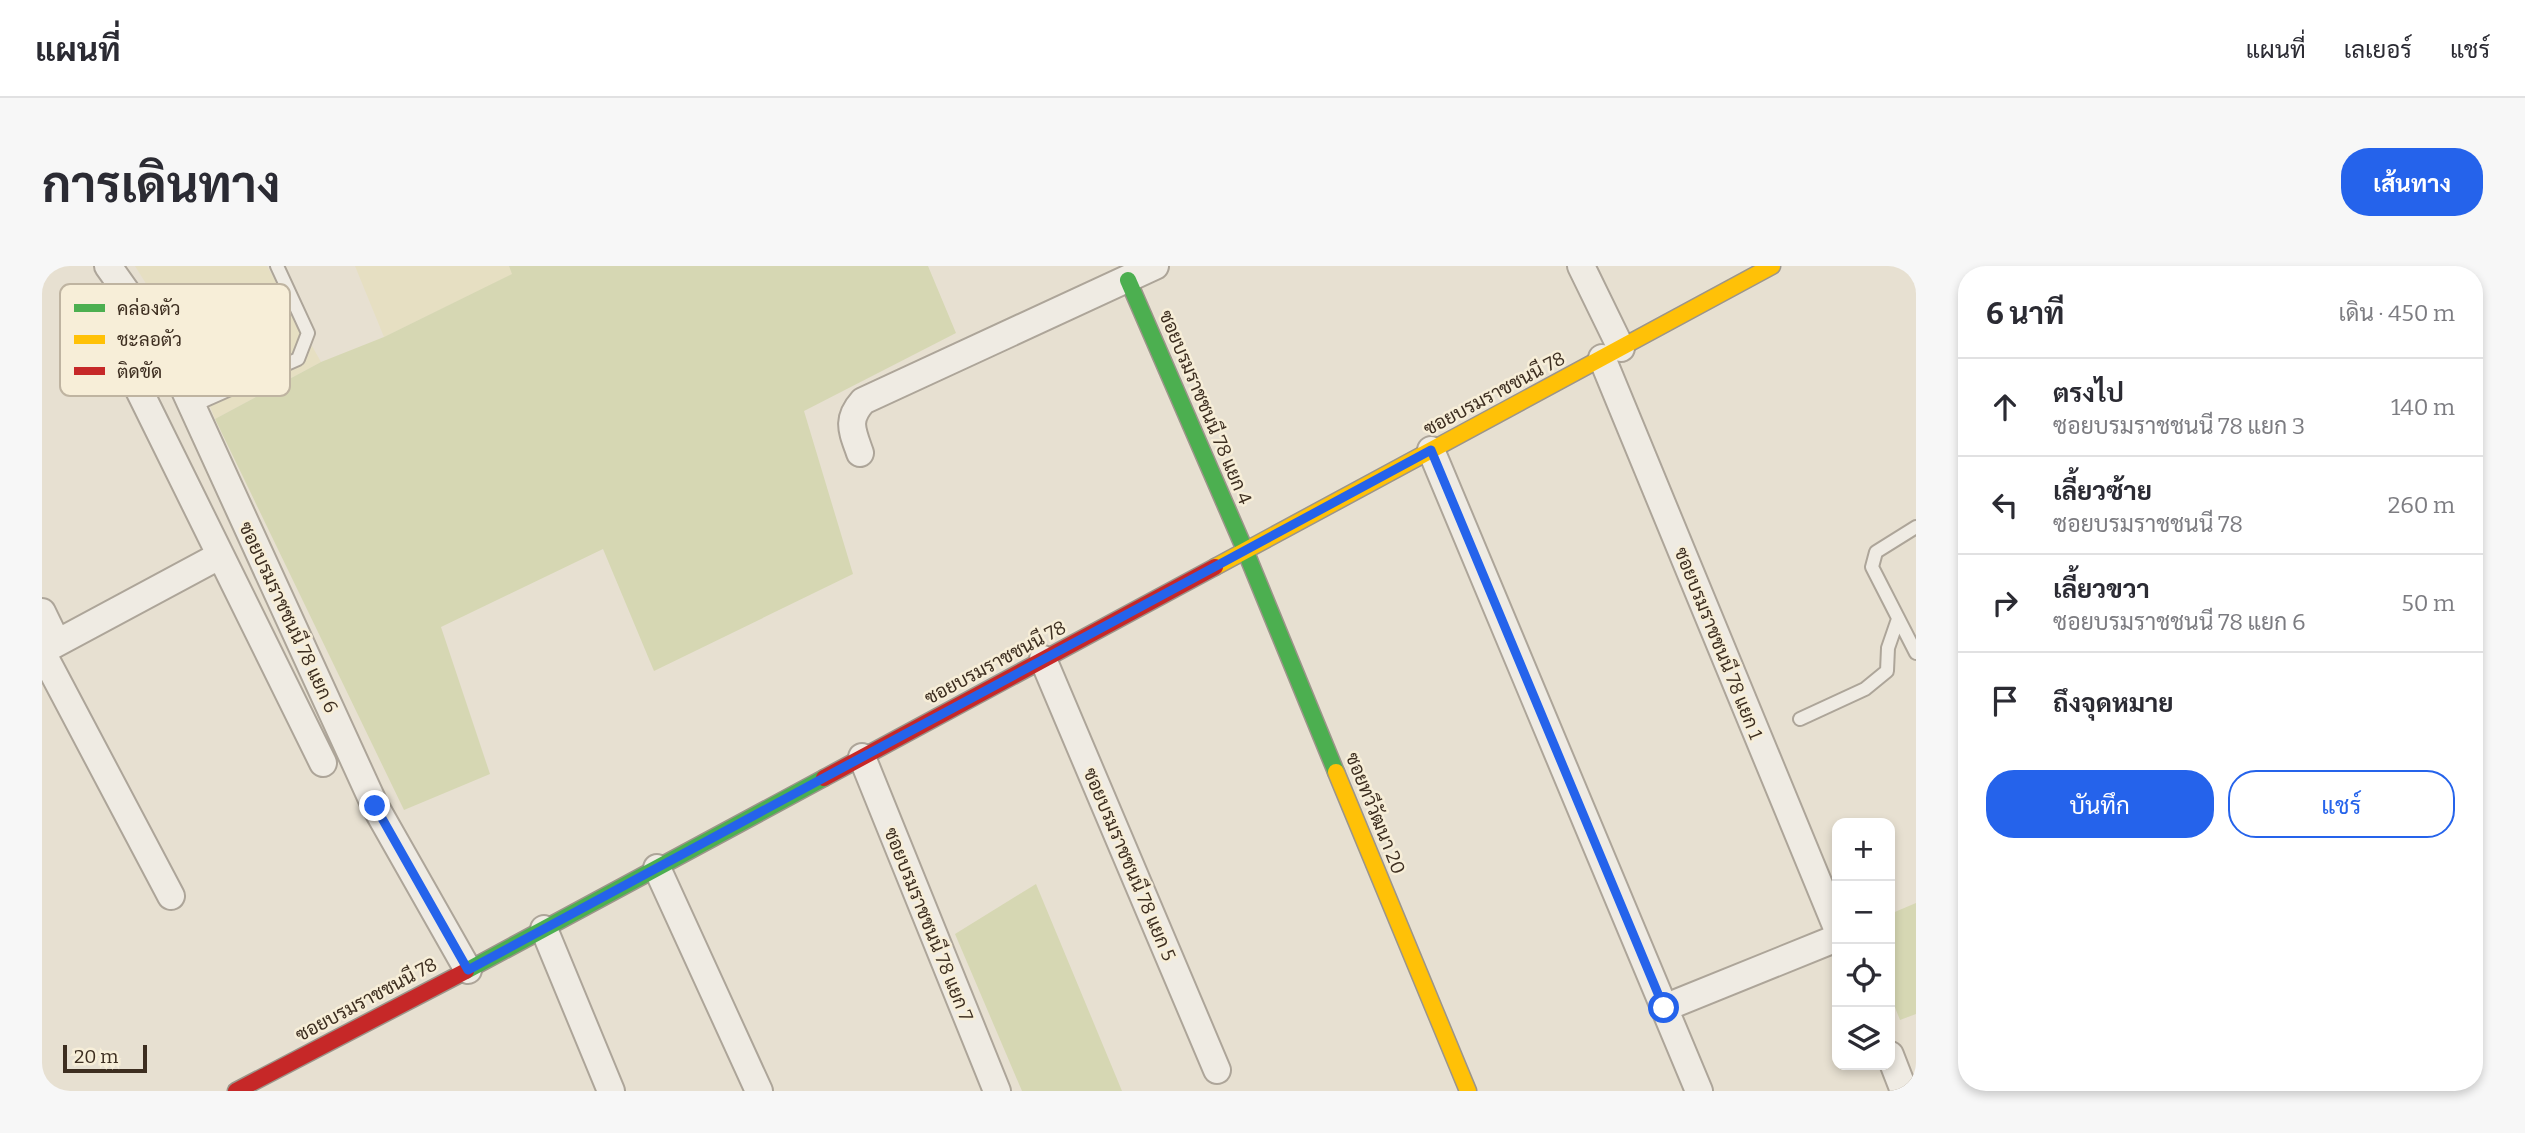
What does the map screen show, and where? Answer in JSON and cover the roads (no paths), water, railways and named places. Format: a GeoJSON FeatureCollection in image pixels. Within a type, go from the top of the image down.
{"type":"FeatureCollection","features":[{"type":"Feature","properties":{"kind":"street","name":"ซอยบรมราชชนนี 78 แยก 6"},"geometry":{"type":"LineString","coordinates":[[108,266],[121,284]]}},
{"type":"Feature","properties":{"kind":"street"},"geometry":{"type":"LineString","coordinates":[[860,453],[852,428],[853,412],[863,401],[1155,266]]}},
{"type":"Feature","properties":{"kind":"street","name":"ซอยบรมราชชนนี 78 แยก 1"},"geometry":{"type":"LineString","coordinates":[[1581,266],[1611,353],[1832,915]]}},
{"type":"Feature","properties":{"kind":"street","name":"ซอยบรมราชชนนี 78"},"geometry":{"type":"LineString","coordinates":[[236,1091],[468,970],[1772,266]]}},
{"type":"Feature","properties":{"kind":"street","name":"ซอยบรมราชชนนี 78 แยก 4"},"geometry":{"type":"LineString","coordinates":[[1128,280],[1245,550]]}},
{"type":"Feature","properties":{"kind":"street"},"geometry":{"type":"LineString","coordinates":[[142,396],[323,763]]}},
{"type":"Feature","properties":{"kind":"street","name":"ซอยบรมราชชนนี 78 แยก 6"},"geometry":{"type":"LineString","coordinates":[[187,396],[375,806],[468,970]]}},
{"type":"Feature","properties":{"kind":"street"},"geometry":{"type":"LineString","coordinates":[[1431,450],[1699,1091]]}},
{"type":"Feature","properties":{"kind":"street","name":"ซอยทวีวัฒนา 20"},"geometry":{"type":"LineString","coordinates":[[1245,550],[1468,1091]]}},
{"type":"Feature","properties":{"kind":"street"},"geometry":{"type":"LineString","coordinates":[[47,648],[219,556]]}},
{"type":"Feature","properties":{"kind":"street"},"geometry":{"type":"LineString","coordinates":[[42,612],[47,648],[171,897]]}},
{"type":"Feature","properties":{"kind":"street","name":"ซอยบรมราชชนนี 78 แยก 5"},"geometry":{"type":"LineString","coordinates":[[1043,659],[1217,1069]]}},
{"type":"Feature","properties":{"kind":"street","name":"ซอยบรมราชชนนี 78 แยก 7"},"geometry":{"type":"LineString","coordinates":[[862,757],[997,1091]]}},
{"type":"Feature","properties":{"kind":"street"},"geometry":{"type":"LineString","coordinates":[[657,868],[759,1091]]}},
{"type":"Feature","properties":{"kind":"street"},"geometry":{"type":"LineString","coordinates":[[544,929],[611,1091]]}},
{"type":"Feature","properties":{"kind":"street"},"geometry":{"type":"LineString","coordinates":[[1664,1008],[1832,940]]}},
{"type":"Feature","properties":{"kind":"street"},"geometry":{"type":"LineString","coordinates":[[1895,1067],[1905,1091]]}},
{"type":"Feature","properties":{"kind":"lane"},"geometry":{"type":"LineString","coordinates":[[277,266],[285,284]]}},
{"type":"Feature","properties":{"kind":"lane"},"geometry":{"type":"LineString","coordinates":[[290,294],[308,333],[298,359],[290,363]]}},
{"type":"Feature","properties":{"kind":"lane"},"geometry":{"type":"LineString","coordinates":[[192,406],[215,396]]}},
{"type":"Feature","properties":{"kind":"lane"},"geometry":{"type":"LineString","coordinates":[[1916,527],[1876,552],[1872,567],[1916,653]]}},
{"type":"Feature","properties":{"kind":"lane"},"geometry":{"type":"LineString","coordinates":[[1800,719],[1865,689],[1887,671],[1888,648],[1898,619]]}}]}
